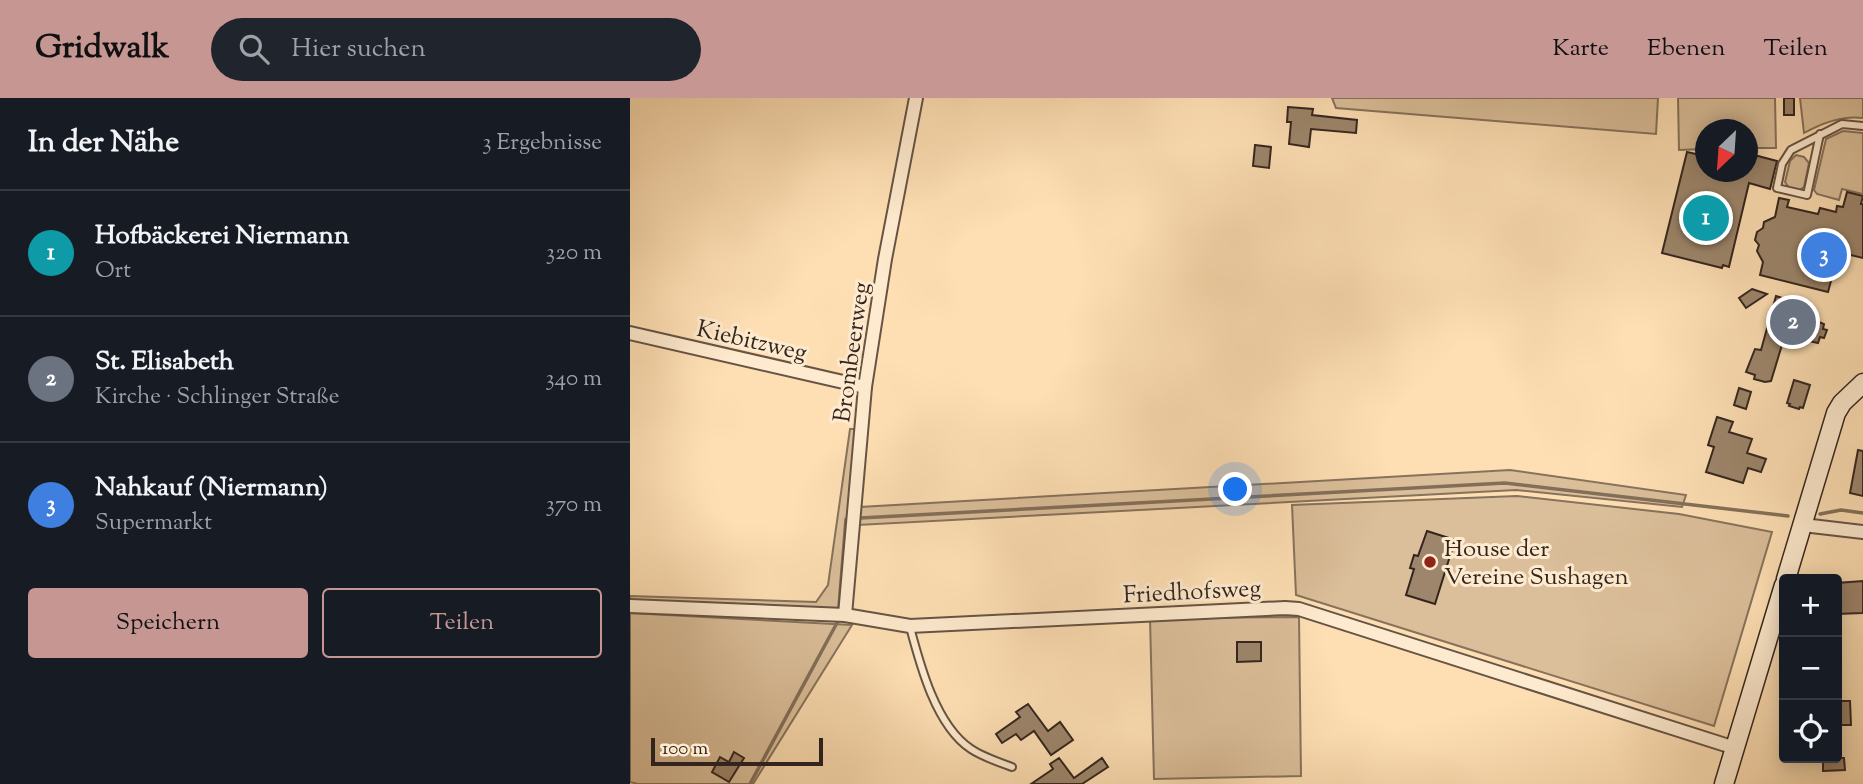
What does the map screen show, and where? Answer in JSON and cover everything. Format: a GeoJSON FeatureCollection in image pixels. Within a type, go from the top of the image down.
{"type":"FeatureCollection","features":[{"type":"Feature","properties":{"kind":"street","name":"Brombeerweg"},"geometry":{"type":"LineString","coordinates":[[845,615],[865,387],[885,259],[916,98]]}},
{"type":"Feature","properties":{"kind":"street","name":"Kiebitzweg"},"geometry":{"type":"LineString","coordinates":[[630,333],[865,387]]}},
{"type":"Feature","properties":{"kind":"street"},"geometry":{"type":"LineString","coordinates":[[1787,574],[1836,414],[1842,403],[1863,383]]}},
{"type":"Feature","properties":{"kind":"street"},"geometry":{"type":"LineString","coordinates":[[1802,525],[1863,532]]}},
{"type":"Feature","properties":{"kind":"street"},"geometry":{"type":"LineString","coordinates":[[1724,784],[1779,602]]}},
{"type":"Feature","properties":{"kind":"street","name":"Friedhofsweg"},"geometry":{"type":"LineString","coordinates":[[630,606],[845,615],[910,626],[1300,609],[1735,748]]}},
{"type":"Feature","properties":{"kind":"lane"},"geometry":{"type":"LineString","coordinates":[[1820,134],[1807,195],[1777,188],[1782,163],[1791,150],[1820,134],[1842,124],[1863,126]]}},
{"type":"Feature","properties":{"kind":"lane"},"geometry":{"type":"LineString","coordinates":[[910,626],[930,691],[951,731],[970,748],[1012,767]]}},
{"type":"Feature","properties":{"kind":"shaded area"},"geometry":{"type":"Polygon","coordinates":[[[1332,98],[1658,98],[1656,134],[1336,108],[1332,98]]]}},
{"type":"Feature","properties":{"kind":"shaded area"},"geometry":{"type":"Polygon","coordinates":[[[1678,98],[1775,98],[1776,148],[1758,148],[1758,119],[1695,119],[1695,149],[1679,150],[1678,98]]]}},
{"type":"Feature","properties":{"kind":"shaded area"},"geometry":{"type":"Polygon","coordinates":[[[1800,98],[1863,98],[1863,118],[1832,121],[1804,133],[1800,98]]]}},
{"type":"Feature","properties":{"kind":"shaded area"},"geometry":{"type":"Polygon","coordinates":[[[1843,131],[1863,133],[1863,194],[1842,189],[1839,200],[1817,194],[1814,190],[1826,139],[1843,131]]]}},
{"type":"Feature","properties":{"kind":"shaded area"},"geometry":{"type":"Polygon","coordinates":[[[1796,155],[1804,157],[1809,163],[1804,187],[1798,191],[1789,188],[1785,182],[1790,161],[1796,155]]]}},
{"type":"Feature","properties":{"kind":"shaded area"},"geometry":{"type":"Polygon","coordinates":[[[850,429],[858,429],[843,612],[630,603],[630,596],[816,602],[828,585],[850,429]]]}},
{"type":"Feature","properties":{"kind":"shaded area"},"geometry":{"type":"Polygon","coordinates":[[[1510,470],[1686,495],[1682,507],[1516,490],[858,525],[860,507],[1510,470]]]}},
{"type":"Feature","properties":{"kind":"shaded area"},"geometry":{"type":"Polygon","coordinates":[[[1517,496],[1679,514],[1772,532],[1714,726],[1296,595],[1292,505],[1517,496]]]}},
{"type":"Feature","properties":{"kind":"shaded area"},"geometry":{"type":"Polygon","coordinates":[[[630,613],[852,625],[753,784],[638,784],[630,782],[630,613]]]}},
{"type":"Feature","properties":{"kind":"shaded area"},"geometry":{"type":"Polygon","coordinates":[[[1299,617],[1301,776],[1154,779],[1150,618],[1299,617]]]}},
{"type":"Feature","properties":{"kind":"building"},"geometry":{"type":"Polygon","coordinates":[[[1784,98],[1794,98],[1794,115],[1784,115],[1784,98]]]}},
{"type":"Feature","properties":{"kind":"building"},"geometry":{"type":"Polygon","coordinates":[[[1288,107],[1313,109],[1312,115],[1357,120],[1356,133],[1311,129],[1309,147],[1289,144],[1291,122],[1287,122],[1288,107]]]}},
{"type":"Feature","properties":{"kind":"building"},"geometry":{"type":"Polygon","coordinates":[[[1255,145],[1271,147],[1269,168],[1253,166],[1255,145]]]}},
{"type":"Feature","properties":{"kind":"building"},"geometry":{"type":"Polygon","coordinates":[[[1687,152],[1695,154],[1695,182],[1758,182],[1758,156],[1777,161],[1770,189],[1749,183],[1729,267],[1723,265],[1722,268],[1662,253],[1687,152]]]}},
{"type":"Feature","properties":{"kind":"building"},"geometry":{"type":"Polygon","coordinates":[[[1847,192],[1863,196],[1863,258],[1834,251],[1827,276],[1832,277],[1828,292],[1760,275],[1763,262],[1755,240],[1764,222],[1775,217],[1779,198],[1789,200],[1787,207],[1818,214],[1820,208],[1836,212],[1837,206],[1843,207],[1847,192]]]}},
{"type":"Feature","properties":{"kind":"building"},"geometry":{"type":"Polygon","coordinates":[[[1752,289],[1767,294],[1746,308],[1739,298],[1752,289]]]}},
{"type":"Feature","properties":{"kind":"building"},"geometry":{"type":"Polygon","coordinates":[[[1776,296],[1800,304],[1799,306],[1804,307],[1802,315],[1824,324],[1823,329],[1827,330],[1818,343],[1796,338],[1793,345],[1782,345],[1771,381],[1765,382],[1754,379],[1755,375],[1746,372],[1755,349],[1761,350],[1776,296]]]}},
{"type":"Feature","properties":{"kind":"building"},"geometry":{"type":"Polygon","coordinates":[[[1794,380],[1810,385],[1803,408],[1799,409],[1787,403],[1794,380]]]}},
{"type":"Feature","properties":{"kind":"building"},"geometry":{"type":"Polygon","coordinates":[[[1739,388],[1751,392],[1746,409],[1734,405],[1739,388]]]}},
{"type":"Feature","properties":{"kind":"building"},"geometry":{"type":"Polygon","coordinates":[[[1717,417],[1733,422],[1729,432],[1752,439],[1747,453],[1766,459],[1761,472],[1748,468],[1743,483],[1706,472],[1714,447],[1708,445],[1717,417]]]}},
{"type":"Feature","properties":{"kind":"building"},"geometry":{"type":"Polygon","coordinates":[[[1858,450],[1863,451],[1863,496],[1850,493],[1858,450]]]}},
{"type":"Feature","properties":{"kind":"building","name":"House der Vereine Sushagen"},"geometry":{"type":"Polygon","coordinates":[[[1427,531],[1455,540],[1435,604],[1406,595],[1414,569],[1410,568],[1414,555],[1418,556],[1427,531]]]}},
{"type":"Feature","properties":{"kind":"building"},"geometry":{"type":"Polygon","coordinates":[[[1863,581],[1863,613],[1842,614],[1842,583],[1863,581]]]}},
{"type":"Feature","properties":{"kind":"building"},"geometry":{"type":"Polygon","coordinates":[[[1237,642],[1261,642],[1261,661],[1237,662],[1237,642]]]}},
{"type":"Feature","properties":{"kind":"building"},"geometry":{"type":"Polygon","coordinates":[[[1842,701],[1850,701],[1851,725],[1842,725],[1842,701]]]}},
{"type":"Feature","properties":{"kind":"building"},"geometry":{"type":"Polygon","coordinates":[[[1028,704],[1048,731],[1060,722],[1073,740],[1051,755],[1034,731],[1021,740],[1016,734],[1002,743],[996,734],[1020,717],[1016,712],[1028,704]]]}},
{"type":"Feature","properties":{"kind":"building"},"geometry":{"type":"Polygon","coordinates":[[[734,752],[744,758],[729,782],[712,772],[720,757],[729,762],[734,752]]]}},
{"type":"Feature","properties":{"kind":"building"},"geometry":{"type":"Polygon","coordinates":[[[1059,758],[1074,778],[1102,758],[1108,767],[1082,784],[1031,784],[1053,769],[1050,764],[1059,758]]]}},
{"type":"Feature","properties":{"kind":"building"},"geometry":{"type":"Polygon","coordinates":[[[1844,758],[1845,770],[1823,771],[1823,763],[1842,763],[1844,758]]]}},
{"type":"Feature","properties":{"kind":"waterway"},"geometry":{"type":"LineString","coordinates":[[860,518],[1505,483],[1788,516]]}},
{"type":"Feature","properties":{"kind":"waterway"},"geometry":{"type":"LineString","coordinates":[[1820,514],[1841,510],[1863,513]]}},
{"type":"Feature","properties":{"kind":"waterway"},"geometry":{"type":"LineString","coordinates":[[839,607],[846,519]]}},
{"type":"Feature","properties":{"kind":"waterway"},"geometry":{"type":"LineString","coordinates":[[750,784],[838,621]]}},
{"type":"Feature","properties":{"kind":"place","name":"Hofbäckerei Niermann"},"geometry":{"type":"Point","coordinates":[1706,218]}},
{"type":"Feature","properties":{"kind":"place","name":"Nahkauf (Niermann)"},"geometry":{"type":"Point","coordinates":[1824,255]}},
{"type":"Feature","properties":{"kind":"place","name":"St. Elisabeth"},"geometry":{"type":"Point","coordinates":[1793,322]}},
{"type":"Feature","properties":{"kind":"place","name":"House der Vereine Sushagen"},"geometry":{"type":"Point","coordinates":[1430,562]}}]}
